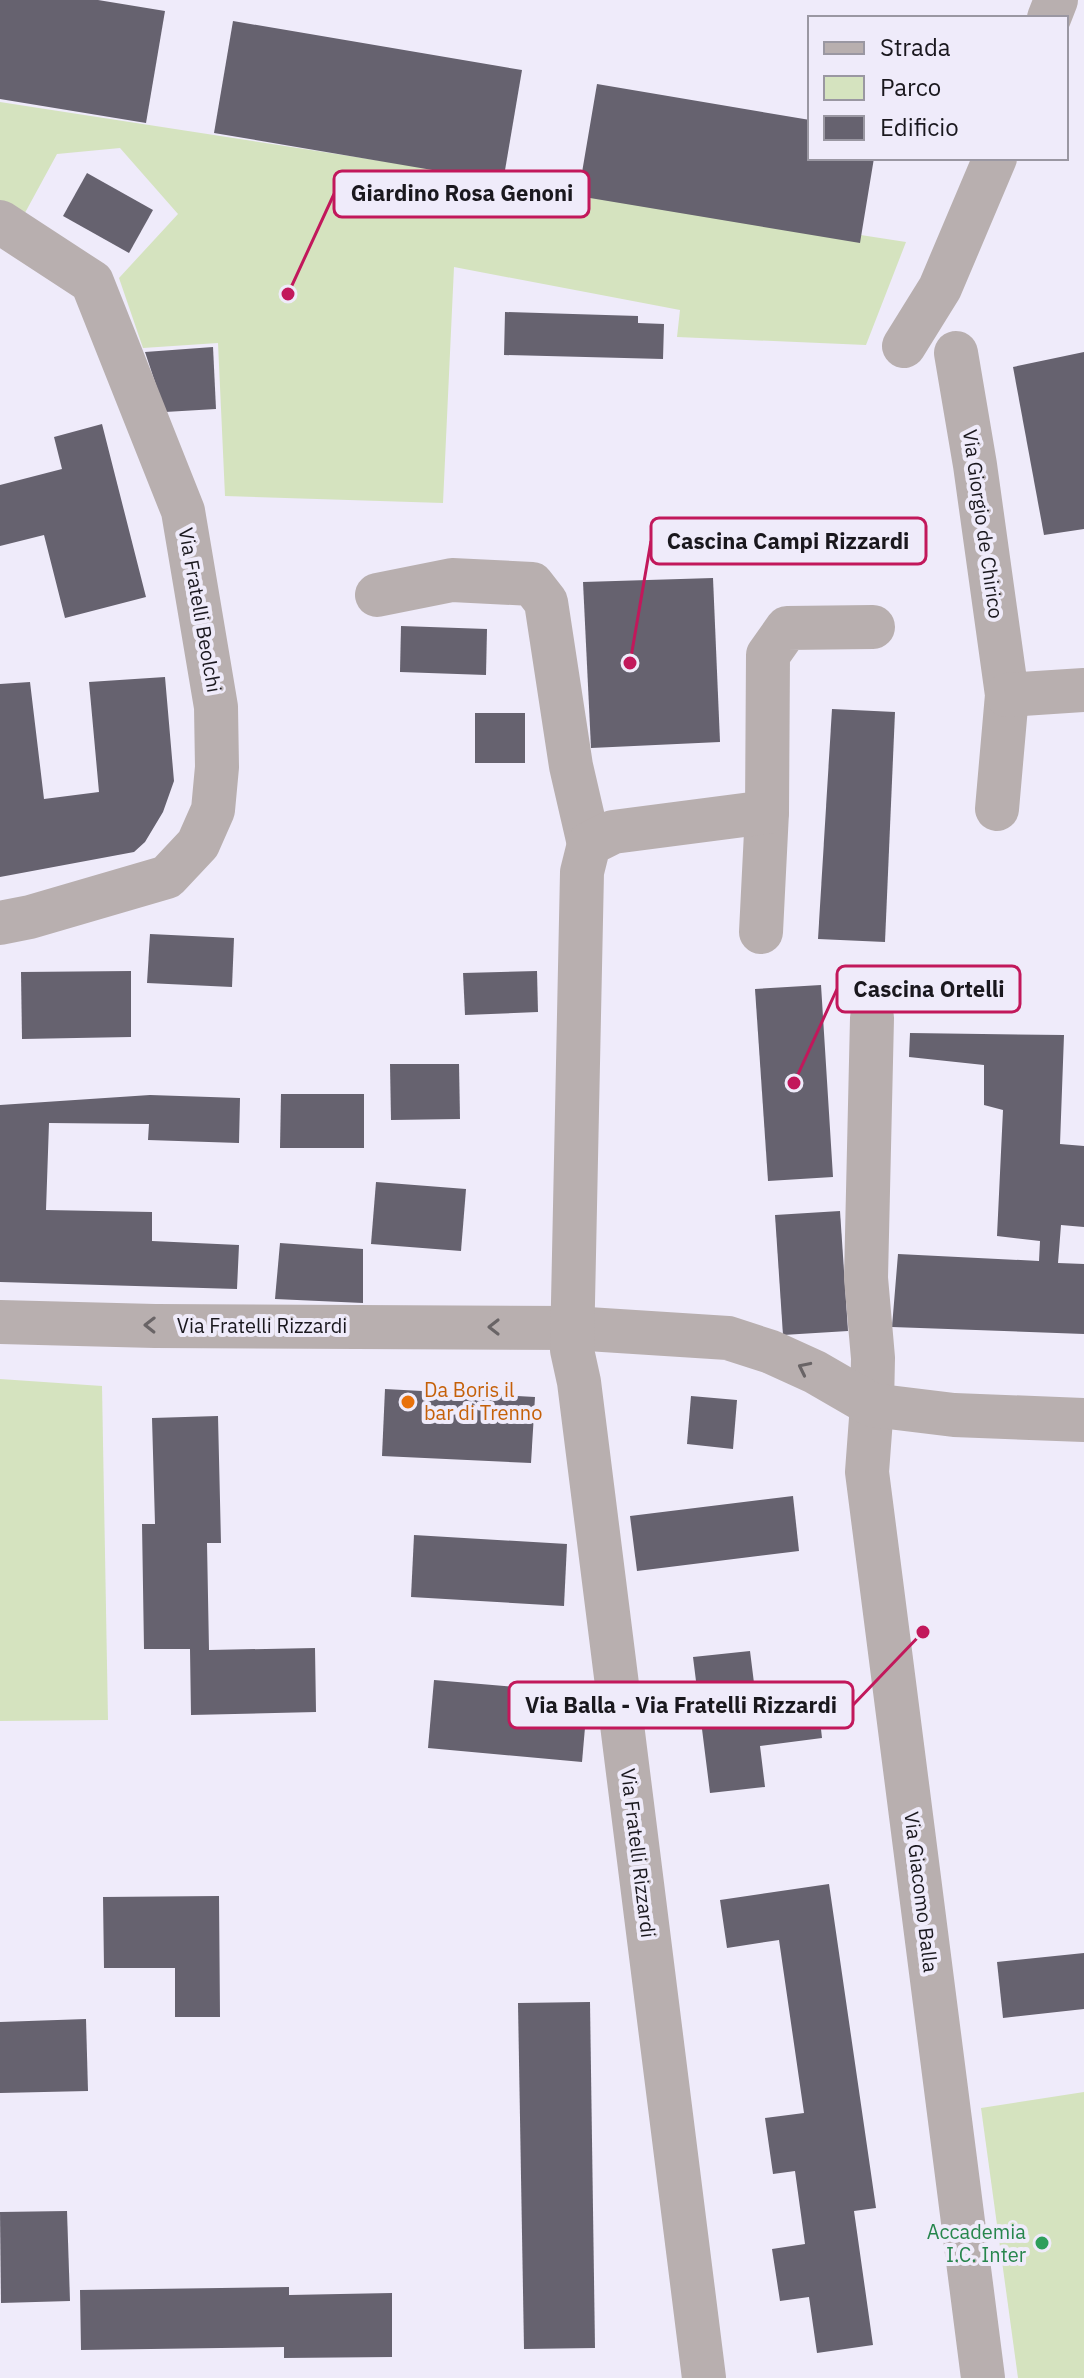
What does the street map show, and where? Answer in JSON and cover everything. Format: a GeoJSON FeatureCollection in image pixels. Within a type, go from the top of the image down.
{"type":"FeatureCollection","features":[{"type":"Feature","properties":{"kind":"street","name":"Via Giorgio de Chirico"},"geometry":{"type":"LineString","coordinates":[[994,160],[940,288],[931,348],[975,465],[1007,695],[997,809]]}},
{"type":"Feature","properties":{"kind":"street","name":"Via Fratelli Beolchi"},"geometry":{"type":"LineString","coordinates":[[0,222],[92,282],[183,511],[216,707],[217,767],[213,810],[198,844],[167,877],[0,923]]}},
{"type":"Feature","properties":{"kind":"street"},"geometry":{"type":"LineString","coordinates":[[377,595],[452,580],[532,584],[546,602],[571,766],[589,844],[582,872],[572,1328]]}},
{"type":"Feature","properties":{"kind":"street"},"geometry":{"type":"LineString","coordinates":[[761,932],[767,812],[768,655],[787,628],[873,627]]}},
{"type":"Feature","properties":{"kind":"street"},"geometry":{"type":"LineString","coordinates":[[1007,695],[1084,690]]}},
{"type":"Feature","properties":{"kind":"street"},"geometry":{"type":"LineString","coordinates":[[589,844],[613,832],[767,812]]}},
{"type":"Feature","properties":{"kind":"street","name":"Via Giacomo Balla"},"geometry":{"type":"LineString","coordinates":[[872,1018],[866,1278],[873,1358],[867,1472],[983,2378]]}},
{"type":"Feature","properties":{"kind":"street","name":"Via Fratelli Rizzardi"},"geometry":{"type":"LineString","coordinates":[[0,1322],[572,1328],[728,1338],[786,1359],[872,1405],[954,1415],[1084,1420]]}},
{"type":"Feature","properties":{"kind":"street","name":"Via Fratelli Rizzardi"},"geometry":{"type":"LineString","coordinates":[[572,1328],[572,1350],[581,1397],[704,2378]]}},
{"type":"Feature","properties":{"kind":"green space"},"geometry":{"type":"Polygon","coordinates":[[[0,102],[906,242],[866,345],[677,337],[680,310],[454,267],[443,503],[225,496],[218,343],[143,348],[119,278],[178,214],[120,148],[57,154],[20,222],[0,208],[0,102]]]}},
{"type":"Feature","properties":{"kind":"green space"},"geometry":{"type":"Polygon","coordinates":[[[0,1379],[102,1386],[108,1720],[0,1721],[0,1379]]]}},
{"type":"Feature","properties":{"kind":"green space","name":"Accademia I.C. Inter"},"geometry":{"type":"Polygon","coordinates":[[[1084,2092],[1084,2378],[1018,2378],[981,2108],[1084,2092]]]}},
{"type":"Feature","properties":{"kind":"building"},"geometry":{"type":"Polygon","coordinates":[[[0,0],[98,0],[165,11],[146,123],[0,99],[0,0]]]}},
{"type":"Feature","properties":{"kind":"building"},"geometry":{"type":"Polygon","coordinates":[[[233,21],[522,70],[503,182],[214,133],[233,21]]]}},
{"type":"Feature","properties":{"kind":"building"},"geometry":{"type":"Polygon","coordinates":[[[597,84],[808,120],[808,160],[874,160],[860,243],[578,196],[597,84]]]}},
{"type":"Feature","properties":{"kind":"building"},"geometry":{"type":"Polygon","coordinates":[[[87,173],[153,210],[129,253],[63,216],[87,173]]]}},
{"type":"Feature","properties":{"kind":"building"},"geometry":{"type":"Polygon","coordinates":[[[505,312],[638,316],[638,323],[664,324],[663,359],[504,355],[505,312]]]}},
{"type":"Feature","properties":{"kind":"building"},"geometry":{"type":"Polygon","coordinates":[[[213,347],[216,409],[165,412],[145,352],[213,347]]]}},
{"type":"Feature","properties":{"kind":"building"},"geometry":{"type":"Polygon","coordinates":[[[1084,352],[1084,529],[1044,535],[1013,367],[1084,352]]]}},
{"type":"Feature","properties":{"kind":"building"},"geometry":{"type":"Polygon","coordinates":[[[102,424],[146,597],[65,618],[44,535],[0,546],[0,485],[62,469],[54,437],[102,424]]]}},
{"type":"Feature","properties":{"kind":"building"},"geometry":{"type":"Polygon","coordinates":[[[713,578],[720,742],[591,748],[583,582],[713,578]]]}},
{"type":"Feature","properties":{"kind":"building"},"geometry":{"type":"Polygon","coordinates":[[[401,626],[487,629],[486,675],[400,672],[401,626]]]}},
{"type":"Feature","properties":{"kind":"building"},"geometry":{"type":"Polygon","coordinates":[[[165,677],[174,781],[163,812],[145,842],[134,852],[0,877],[0,684],[30,682],[44,799],[99,792],[89,682],[165,677]]]}},
{"type":"Feature","properties":{"kind":"building"},"geometry":{"type":"Polygon","coordinates":[[[832,709],[895,712],[885,942],[818,939],[832,709]]]}},
{"type":"Feature","properties":{"kind":"building"},"geometry":{"type":"Polygon","coordinates":[[[475,713],[525,713],[525,763],[475,763],[475,713]]]}},
{"type":"Feature","properties":{"kind":"building"},"geometry":{"type":"Polygon","coordinates":[[[150,934],[234,938],[232,987],[147,983],[150,934]]]}},
{"type":"Feature","properties":{"kind":"building"},"geometry":{"type":"Polygon","coordinates":[[[131,971],[131,1037],[22,1039],[21,972],[131,971]]]}},
{"type":"Feature","properties":{"kind":"building"},"geometry":{"type":"Polygon","coordinates":[[[537,971],[538,1012],[465,1015],[463,973],[537,971]]]}},
{"type":"Feature","properties":{"kind":"building"},"geometry":{"type":"Polygon","coordinates":[[[821,985],[833,1177],[768,1181],[755,989],[821,985]]]}},
{"type":"Feature","properties":{"kind":"building"},"geometry":{"type":"Polygon","coordinates":[[[910,1033],[1064,1035],[1060,1144],[1084,1146],[1084,1227],[1061,1225],[1058,1263],[1084,1264],[1084,1334],[892,1327],[898,1254],[1039,1261],[1040,1241],[997,1236],[1003,1110],[984,1105],[984,1065],[909,1057],[910,1033]]]}},
{"type":"Feature","properties":{"kind":"building"},"geometry":{"type":"Polygon","coordinates":[[[390,1064],[459,1064],[460,1119],[391,1120],[390,1064]]]}},
{"type":"Feature","properties":{"kind":"building"},"geometry":{"type":"Polygon","coordinates":[[[281,1094],[364,1094],[364,1148],[280,1148],[281,1094]]]}},
{"type":"Feature","properties":{"kind":"building"},"geometry":{"type":"Polygon","coordinates":[[[150,1095],[240,1098],[239,1143],[148,1140],[149,1124],[49,1123],[46,1210],[152,1212],[152,1241],[239,1245],[237,1289],[0,1282],[0,1105],[150,1095]]]}},
{"type":"Feature","properties":{"kind":"building"},"geometry":{"type":"Polygon","coordinates":[[[376,1182],[466,1189],[461,1251],[371,1244],[376,1182]]]}},
{"type":"Feature","properties":{"kind":"building"},"geometry":{"type":"Polygon","coordinates":[[[840,1211],[848,1331],[783,1335],[775,1215],[840,1211]]]}},
{"type":"Feature","properties":{"kind":"building"},"geometry":{"type":"Polygon","coordinates":[[[280,1243],[363,1249],[363,1303],[275,1299],[280,1243]]]}},
{"type":"Feature","properties":{"kind":"building"},"geometry":{"type":"Polygon","coordinates":[[[385,1389],[535,1397],[531,1463],[382,1456],[385,1389]]]}},
{"type":"Feature","properties":{"kind":"building"},"geometry":{"type":"Polygon","coordinates":[[[691,1396],[737,1400],[733,1449],[687,1444],[691,1396]]]}},
{"type":"Feature","properties":{"kind":"building"},"geometry":{"type":"Polygon","coordinates":[[[218,1416],[221,1543],[207,1543],[209,1650],[315,1648],[316,1712],[191,1715],[190,1649],[144,1649],[142,1524],[155,1524],[152,1418],[218,1416]]]}},
{"type":"Feature","properties":{"kind":"building"},"geometry":{"type":"Polygon","coordinates":[[[793,1496],[799,1551],[637,1571],[630,1516],[793,1496]]]}},
{"type":"Feature","properties":{"kind":"building"},"geometry":{"type":"Polygon","coordinates":[[[414,1535],[567,1544],[564,1606],[411,1597],[414,1535]]]}},
{"type":"Feature","properties":{"kind":"building"},"geometry":{"type":"Polygon","coordinates":[[[750,1651],[755,1691],[816,1684],[822,1738],[760,1746],[765,1787],[710,1793],[693,1657],[750,1651]]]}},
{"type":"Feature","properties":{"kind":"building"},"geometry":{"type":"Polygon","coordinates":[[[434,1680],[588,1693],[582,1762],[428,1748],[434,1680]]]}},
{"type":"Feature","properties":{"kind":"building"},"geometry":{"type":"Polygon","coordinates":[[[829,1884],[876,2208],[854,2211],[873,2345],[817,2353],[809,2297],[780,2301],[772,2249],[805,2244],[795,2171],[773,2174],[765,2118],[804,2113],[779,1940],[727,1948],[720,1900],[829,1884]]]}},
{"type":"Feature","properties":{"kind":"building"},"geometry":{"type":"Polygon","coordinates":[[[219,1896],[220,2017],[175,2017],[175,1968],[104,1968],[103,1897],[219,1896]]]}},
{"type":"Feature","properties":{"kind":"building"},"geometry":{"type":"Polygon","coordinates":[[[1084,1953],[1084,2009],[1003,2018],[997,1962],[1084,1953]]]}},
{"type":"Feature","properties":{"kind":"building"},"geometry":{"type":"Polygon","coordinates":[[[590,2002],[595,2348],[524,2349],[518,2003],[590,2002]]]}},
{"type":"Feature","properties":{"kind":"building"},"geometry":{"type":"Polygon","coordinates":[[[86,2019],[88,2091],[0,2093],[0,2022],[86,2019]]]}},
{"type":"Feature","properties":{"kind":"building"},"geometry":{"type":"Polygon","coordinates":[[[67,2211],[70,2301],[1,2303],[0,2212],[67,2211]]]}},
{"type":"Feature","properties":{"kind":"building"},"geometry":{"type":"Polygon","coordinates":[[[289,2287],[289,2295],[392,2293],[392,2357],[284,2358],[284,2347],[81,2350],[80,2290],[289,2287]]]}},
{"type":"Feature","properties":{"kind":"place","name":"Giardino Rosa Genoni"},"geometry":{"type":"Point","coordinates":[288,294]}},
{"type":"Feature","properties":{"kind":"place","name":"Cascina Campi Rizzardi"},"geometry":{"type":"Point","coordinates":[630,663]}},
{"type":"Feature","properties":{"kind":"place","name":"Cascina Ortelli"},"geometry":{"type":"Point","coordinates":[794,1083]}},
{"type":"Feature","properties":{"kind":"place","name":"Da Boris il bar di Trenno"},"geometry":{"type":"Point","coordinates":[408,1402]}},
{"type":"Feature","properties":{"kind":"place","name":"Via Balla - Via Fratelli Rizzardi"},"geometry":{"type":"Point","coordinates":[923,1632]}},
{"type":"Feature","properties":{"kind":"place","name":"Accademia I.C. Inter"},"geometry":{"type":"Point","coordinates":[1042,2243]}}]}
